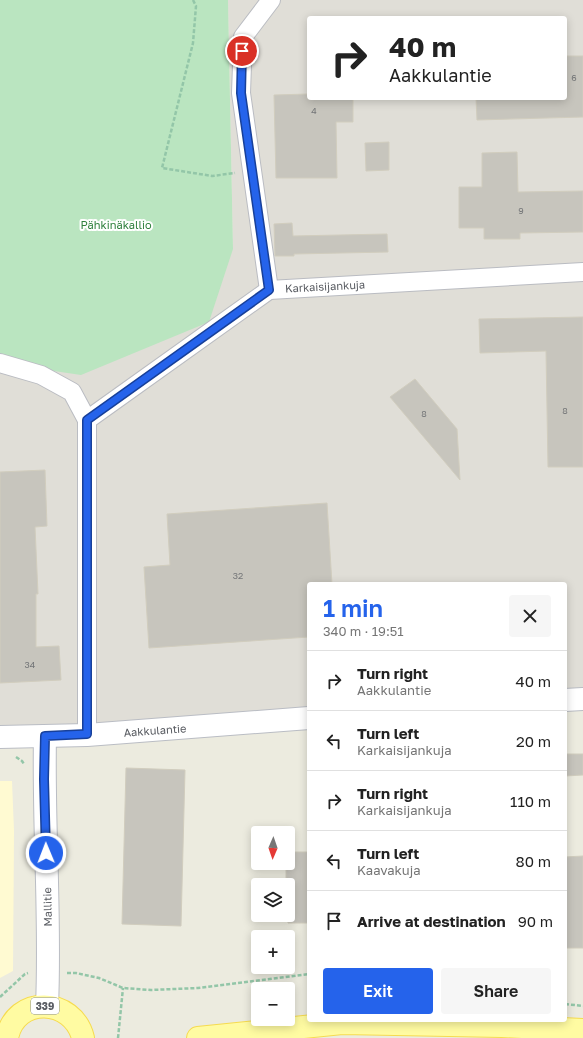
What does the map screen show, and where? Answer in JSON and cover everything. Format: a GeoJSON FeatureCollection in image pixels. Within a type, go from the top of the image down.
{"type":"FeatureCollection","features":[{"type":"Feature","properties":{"kind":"main road","name":"339"},"geometry":{"type":"LineString","coordinates":[[5,1037],[10,1027],[23,1013],[32,1008],[47,1006],[62,1010],[72,1017],[79,1026],[83,1038]]}},
{"type":"Feature","properties":{"kind":"main road"},"geometry":{"type":"LineString","coordinates":[[198,1038],[342,1023],[502,1026],[583,1030]]}},
{"type":"Feature","properties":{"kind":"street"},"geometry":{"type":"LineString","coordinates":[[269,290],[241,93],[243,37],[271,0]]}},
{"type":"Feature","properties":{"kind":"street","name":"Karkaisijankuja"},"geometry":{"type":"LineString","coordinates":[[87,420],[269,290],[583,272]]}},
{"type":"Feature","properties":{"kind":"street"},"geometry":{"type":"LineString","coordinates":[[0,363],[41,375],[72,392],[87,420],[87,734]]}},
{"type":"Feature","properties":{"kind":"street"},"geometry":{"type":"LineString","coordinates":[[567,700],[583,699]]}},
{"type":"Feature","properties":{"kind":"street","name":"Aakkulantie"},"geometry":{"type":"LineString","coordinates":[[0,737],[87,734],[307,718]]}},
{"type":"Feature","properties":{"kind":"street","name":"Mallitie"},"geometry":{"type":"LineString","coordinates":[[45,736],[44,779],[48,973],[47,1006]]}},
{"type":"Feature","properties":{"kind":"path"},"geometry":{"type":"LineString","coordinates":[[193,0],[196,6],[193,43],[162,168],[212,176],[252,171]]}},
{"type":"Feature","properties":{"kind":"path"},"geometry":{"type":"LineString","coordinates":[[13,755],[22,761],[26,768]]}},
{"type":"Feature","properties":{"kind":"path"},"geometry":{"type":"LineString","coordinates":[[65,973],[76,973],[99,978],[123,988],[151,990],[198,988],[307,974]]}},
{"type":"Feature","properties":{"kind":"path"},"geometry":{"type":"LineString","coordinates":[[118,1038],[123,988]]}},
{"type":"Feature","properties":{"kind":"path"},"geometry":{"type":"LineString","coordinates":[[567,1004],[583,1006]]}},
{"type":"Feature","properties":{"kind":"shaded area"},"geometry":{"type":"Polygon","coordinates":[[[228,0],[583,0],[583,698],[567,700],[567,582],[307,582],[307,718],[0,737],[0,363],[233,249],[228,0]]]}},
{"type":"Feature","properties":{"kind":"shaded area"},"geometry":{"type":"Polygon","coordinates":[[[0,781],[12,781],[14,831],[13,971],[0,978],[0,781]]]}},
{"type":"Feature","properties":{"kind":"green space","name":"Pähkinäkallio"},"geometry":{"type":"Polygon","coordinates":[[[0,0],[228,0],[233,249],[209,322],[81,375],[0,363],[0,0]]]}},
{"type":"Feature","properties":{"kind":"building"},"geometry":{"type":"Polygon","coordinates":[[[567,56],[583,56],[583,117],[477,120],[476,100],[567,100],[567,56]]]}},
{"type":"Feature","properties":{"kind":"building"},"geometry":{"type":"Polygon","coordinates":[[[307,94],[307,100],[353,100],[353,122],[336,122],[337,178],[276,178],[274,95],[307,94]]]}},
{"type":"Feature","properties":{"kind":"building"},"geometry":{"type":"Polygon","coordinates":[[[389,142],[389,170],[366,171],[365,143],[389,142]]]}},
{"type":"Feature","properties":{"kind":"building"},"geometry":{"type":"Polygon","coordinates":[[[517,152],[518,192],[583,191],[583,232],[520,233],[520,239],[484,239],[484,228],[459,228],[459,187],[482,187],[482,153],[517,152]]]}},
{"type":"Feature","properties":{"kind":"building"},"geometry":{"type":"Polygon","coordinates":[[[292,223],[293,236],[387,234],[388,252],[294,254],[294,256],[275,256],[274,224],[292,223]]]}},
{"type":"Feature","properties":{"kind":"building"},"geometry":{"type":"Polygon","coordinates":[[[583,317],[583,467],[548,467],[546,351],[480,353],[479,319],[583,317]]]}},
{"type":"Feature","properties":{"kind":"building"},"geometry":{"type":"Polygon","coordinates":[[[415,379],[457,429],[460,480],[390,397],[415,379]]]}},
{"type":"Feature","properties":{"kind":"building"},"geometry":{"type":"Polygon","coordinates":[[[45,470],[47,526],[35,527],[38,594],[36,594],[36,647],[59,646],[61,680],[0,683],[0,472],[45,470]]]}},
{"type":"Feature","properties":{"kind":"building"},"geometry":{"type":"Polygon","coordinates":[[[327,503],[332,582],[307,582],[307,637],[149,648],[144,567],[170,565],[167,514],[327,503]]]}},
{"type":"Feature","properties":{"kind":"building"},"geometry":{"type":"Polygon","coordinates":[[[567,754],[583,754],[583,775],[567,776],[567,754]]]}},
{"type":"Feature","properties":{"kind":"building"},"geometry":{"type":"Polygon","coordinates":[[[126,768],[185,770],[181,926],[122,924],[126,768]]]}},
{"type":"Feature","properties":{"kind":"building"},"geometry":{"type":"Polygon","coordinates":[[[295,852],[307,852],[307,923],[288,923],[295,922],[295,878],[286,878],[286,870],[295,870],[295,852]]]}},
{"type":"Feature","properties":{"kind":"building"},"geometry":{"type":"Polygon","coordinates":[[[583,856],[583,948],[567,948],[567,857],[583,856]]]}},
{"type":"Feature","properties":{"kind":"route"},"geometry":{"type":"LineString","coordinates":[[46,853],[44,779],[45,736],[87,734],[87,420],[269,290],[241,93],[242,51]]}}]}
